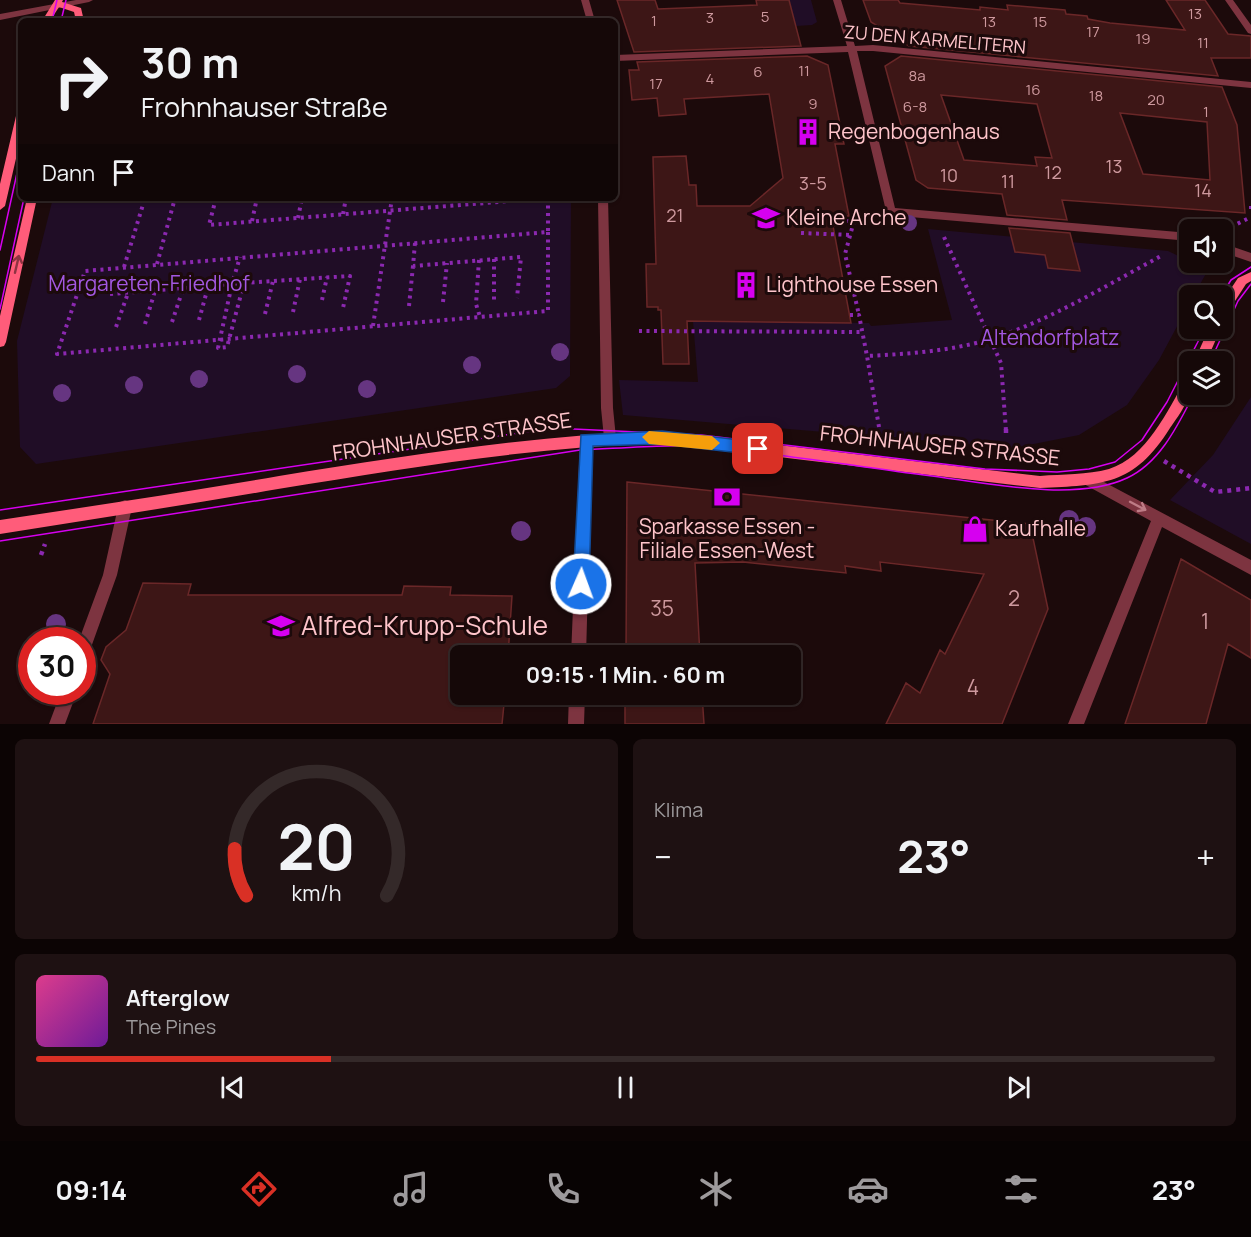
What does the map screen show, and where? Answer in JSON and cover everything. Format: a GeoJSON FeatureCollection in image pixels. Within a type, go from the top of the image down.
{"type":"FeatureCollection","features":[{"type":"Feature","properties":{"kind":"main road"},"geometry":{"type":"LineString","coordinates":[[48,18],[59,2],[78,10],[79,18]]}},
{"type":"Feature","properties":{"kind":"main road"},"geometry":{"type":"LineString","coordinates":[[0,206],[18,129]]}},
{"type":"Feature","properties":{"kind":"main road"},"geometry":{"type":"LineString","coordinates":[[0,342],[31,201]]}},
{"type":"Feature","properties":{"kind":"main road"},"geometry":{"type":"LineString","coordinates":[[1233,295],[1242,281],[1251,276]]}},
{"type":"Feature","properties":{"kind":"main road","name":"FROHNHAUSER STRASSE"},"geometry":{"type":"LineString","coordinates":[[0,527],[505,448],[610,438],[662,437],[1040,482],[1087,479],[1122,470],[1146,451],[1179,400]]}},
{"type":"Feature","properties":{"kind":"street"},"geometry":{"type":"LineString","coordinates":[[0,17],[59,2],[89,0]]}},
{"type":"Feature","properties":{"kind":"street"},"geometry":{"type":"LineString","coordinates":[[585,0],[590,18]]}},
{"type":"Feature","properties":{"kind":"street"},"geometry":{"type":"LineString","coordinates":[[837,0],[891,212],[1179,236]]}},
{"type":"Feature","properties":{"kind":"street"},"geometry":{"type":"LineString","coordinates":[[1229,0],[1251,31]]}},
{"type":"Feature","properties":{"kind":"street","name":"ZU DEN KARMELITERN"},"geometry":{"type":"LineString","coordinates":[[618,58],[851,48],[1250,89]]}},
{"type":"Feature","properties":{"kind":"street"},"geometry":{"type":"LineString","coordinates":[[603,201],[607,408],[610,438]]}},
{"type":"Feature","properties":{"kind":"street"},"geometry":{"type":"LineString","coordinates":[[1233,251],[1251,258]]}},
{"type":"Feature","properties":{"kind":"street"},"geometry":{"type":"LineString","coordinates":[[578,645],[586,440]]}},
{"type":"Feature","properties":{"kind":"street"},"geometry":{"type":"LineString","coordinates":[[1087,479],[1251,568]]}},
{"type":"Feature","properties":{"kind":"street"},"geometry":{"type":"LineString","coordinates":[[91,627],[110,575],[125,507]]}},
{"type":"Feature","properties":{"kind":"street"},"geometry":{"type":"LineString","coordinates":[[1076,724],[1159,517]]}},
{"type":"Feature","properties":{"kind":"street"},"geometry":{"type":"LineString","coordinates":[[57,724],[64,705]]}},
{"type":"Feature","properties":{"kind":"street"},"geometry":{"type":"LineString","coordinates":[[576,724],[577,705]]}},
{"type":"Feature","properties":{"kind":"path"},"geometry":{"type":"LineString","coordinates":[[124,267],[143,201]]}},
{"type":"Feature","properties":{"kind":"path"},"geometry":{"type":"LineString","coordinates":[[157,264],[174,201]]}},
{"type":"Feature","properties":{"kind":"path"},"geometry":{"type":"LineString","coordinates":[[215,201],[209,225],[512,201]]}},
{"type":"Feature","properties":{"kind":"path"},"geometry":{"type":"LineString","coordinates":[[252,221],[256,201]]}},
{"type":"Feature","properties":{"kind":"path"},"geometry":{"type":"LineString","coordinates":[[298,218],[301,201]]}},
{"type":"Feature","properties":{"kind":"path"},"geometry":{"type":"LineString","coordinates":[[343,214],[345,201]]}},
{"type":"Feature","properties":{"kind":"path"},"geometry":{"type":"LineString","coordinates":[[373,326],[392,201]]}},
{"type":"Feature","properties":{"kind":"path"},"geometry":{"type":"LineString","coordinates":[[548,201],[549,232],[548,311],[57,354],[85,271],[549,232]]}},
{"type":"Feature","properties":{"kind":"path"},"geometry":{"type":"LineString","coordinates":[[838,221],[864,217]]}},
{"type":"Feature","properties":{"kind":"path"},"geometry":{"type":"LineString","coordinates":[[1233,226],[1251,217]]}},
{"type":"Feature","properties":{"kind":"path"},"geometry":{"type":"LineString","coordinates":[[854,220],[845,254],[859,315],[879,427]]}},
{"type":"Feature","properties":{"kind":"path"},"geometry":{"type":"LineString","coordinates":[[801,233],[851,235]]}},
{"type":"Feature","properties":{"kind":"path"},"geometry":{"type":"LineString","coordinates":[[942,233],[1001,363],[1006,435]]}},
{"type":"Feature","properties":{"kind":"path"},"geometry":{"type":"LineString","coordinates":[[409,306],[415,243]]}},
{"type":"Feature","properties":{"kind":"path"},"geometry":{"type":"LineString","coordinates":[[867,356],[927,353],[990,339],[1043,319],[1164,254]]}},
{"type":"Feature","properties":{"kind":"path"},"geometry":{"type":"LineString","coordinates":[[240,257],[218,348],[227,347],[244,284]]}},
{"type":"Feature","properties":{"kind":"path"},"geometry":{"type":"LineString","coordinates":[[413,266],[520,257],[517,298]]}},
{"type":"Feature","properties":{"kind":"path"},"geometry":{"type":"LineString","coordinates":[[494,259],[494,300]]}},
{"type":"Feature","properties":{"kind":"path"},"geometry":{"type":"LineString","coordinates":[[479,260],[476,304],[480,317]]}},
{"type":"Feature","properties":{"kind":"path"},"geometry":{"type":"LineString","coordinates":[[443,302],[447,263]]}},
{"type":"Feature","properties":{"kind":"path"},"geometry":{"type":"LineString","coordinates":[[110,294],[350,276],[343,308]]}},
{"type":"Feature","properties":{"kind":"path"},"geometry":{"type":"LineString","coordinates":[[322,300],[327,277]]}},
{"type":"Feature","properties":{"kind":"path"},"geometry":{"type":"LineString","coordinates":[[292,312],[300,279]]}},
{"type":"Feature","properties":{"kind":"path"},"geometry":{"type":"LineString","coordinates":[[265,314],[273,281]]}},
{"type":"Feature","properties":{"kind":"path"},"geometry":{"type":"LineString","coordinates":[[199,320],[208,286]]}},
{"type":"Feature","properties":{"kind":"path"},"geometry":{"type":"LineString","coordinates":[[172,322],[183,289]]}},
{"type":"Feature","properties":{"kind":"path"},"geometry":{"type":"LineString","coordinates":[[145,324],[155,291]]}},
{"type":"Feature","properties":{"kind":"path"},"geometry":{"type":"LineString","coordinates":[[116,327],[128,293]]}},
{"type":"Feature","properties":{"kind":"path"},"geometry":{"type":"LineString","coordinates":[[850,315],[859,315]]}},
{"type":"Feature","properties":{"kind":"path"},"geometry":{"type":"LineString","coordinates":[[639,331],[862,332]]}},
{"type":"Feature","properties":{"kind":"path"},"geometry":{"type":"LineString","coordinates":[[1146,451],[1215,492],[1251,488]]}},
{"type":"Feature","properties":{"kind":"green space"},"geometry":{"type":"Polygon","coordinates":[[[789,0],[811,0],[817,22],[812,25],[796,26],[789,0]]]}},
{"type":"Feature","properties":{"kind":"green space","name":"Margareten-Friedhof"},"geometry":{"type":"Polygon","coordinates":[[[52,201],[571,201],[570,376],[556,388],[36,464],[20,447],[17,341],[52,201]]]}},
{"type":"Feature","properties":{"kind":"green space","name":"Altendorfplatz"},"geometry":{"type":"Polygon","coordinates":[[[928,229],[1168,251],[1179,256],[1179,273],[1206,273],[1200,285],[1179,285],[1179,323],[1159,360],[1127,405],[1079,435],[1014,448],[623,415],[619,380],[698,382],[693,321],[869,323],[871,326],[952,320],[928,229]]]}},
{"type":"Feature","properties":{"kind":"green space"},"geometry":{"type":"Polygon","coordinates":[[[1251,397],[1251,544],[1170,500],[1213,455],[1251,397]]]}},
{"type":"Feature","properties":{"kind":"building"},"geometry":{"type":"Polygon","coordinates":[[[617,0],[655,0],[658,9],[757,5],[756,0],[789,0],[801,46],[634,52],[617,0]]]}},
{"type":"Feature","properties":{"kind":"building"},"geometry":{"type":"Polygon","coordinates":[[[863,0],[898,0],[900,3],[980,10],[980,7],[1008,10],[1007,5],[1065,10],[1066,14],[1087,16],[1088,19],[1110,23],[1185,30],[1166,0],[1205,0],[1228,34],[1251,36],[1251,58],[1211,58],[1218,76],[909,46],[871,22],[863,0]]]}},
{"type":"Feature","properties":{"kind":"building"},"geometry":{"type":"Polygon","coordinates":[[[807,56],[828,65],[844,144],[835,144],[849,216],[837,216],[839,226],[833,226],[851,323],[687,321],[689,364],[663,364],[661,310],[658,310],[658,307],[647,307],[646,264],[656,264],[653,157],[686,156],[689,185],[696,185],[697,206],[750,206],[783,178],[769,94],[684,99],[686,114],[659,116],[657,98],[632,100],[629,70],[639,70],[637,62],[807,56]]]}},
{"type":"Feature","properties":{"kind":"building"},"geometry":{"type":"Polygon","coordinates":[[[901,56],[1222,87],[1237,125],[1245,213],[1062,200],[1067,220],[1007,215],[1002,194],[928,188],[916,180],[885,66],[901,56]],[[941,95],[964,160],[1037,166],[1035,157],[1052,158],[1037,104],[941,95]],[[1120,113],[1143,174],[1210,180],[1207,122],[1120,113]]]}},
{"type":"Feature","properties":{"kind":"building"},"geometry":{"type":"Polygon","coordinates":[[[1009,228],[1070,233],[1080,271],[1048,268],[1045,255],[1015,252],[1009,228]]]}},
{"type":"Feature","properties":{"kind":"building"},"geometry":{"type":"Polygon","coordinates":[[[627,482],[1030,524],[1048,609],[1002,724],[886,724],[906,683],[920,693],[940,650],[945,654],[984,574],[880,562],[881,571],[845,566],[846,573],[743,562],[695,563],[699,645],[626,645],[627,482]]]}},
{"type":"Feature","properties":{"kind":"building"},"geometry":{"type":"Polygon","coordinates":[[[1181,559],[1251,600],[1251,658],[1228,644],[1206,724],[1125,724],[1181,559]]]}},
{"type":"Feature","properties":{"kind":"building"},"geometry":{"type":"Polygon","coordinates":[[[143,583],[191,584],[188,595],[402,595],[404,586],[451,587],[450,595],[512,596],[509,645],[450,645],[450,705],[504,705],[502,724],[93,724],[110,674],[101,660],[106,647],[126,630],[143,583]]]}},
{"type":"Feature","properties":{"kind":"building"},"geometry":{"type":"Polygon","coordinates":[[[625,705],[703,705],[704,724],[625,724],[625,705]]]}},
{"type":"Feature","properties":{"kind":"tram line"},"geometry":{"type":"LineString","coordinates":[[53,18],[57,0]]}},
{"type":"Feature","properties":{"kind":"tram line"},"geometry":{"type":"LineString","coordinates":[[62,18],[66,0]]}},
{"type":"Feature","properties":{"kind":"tram line"},"geometry":{"type":"LineString","coordinates":[[0,250],[18,169]]}},
{"type":"Feature","properties":{"kind":"tram line"},"geometry":{"type":"LineString","coordinates":[[0,309],[23,201]]}},
{"type":"Feature","properties":{"kind":"tram line"},"geometry":{"type":"LineString","coordinates":[[1228,285],[1231,280],[1251,267]]}},
{"type":"Feature","properties":{"kind":"tram line"},"geometry":{"type":"LineString","coordinates":[[1215,351],[1238,301],[1251,284]]}},
{"type":"Feature","properties":{"kind":"tram line"},"geometry":{"type":"LineString","coordinates":[[0,510],[552,428],[701,435],[985,469],[1057,472],[1089,469],[1115,462],[1142,440],[1167,402],[1199,339]]}},
{"type":"Feature","properties":{"kind":"tram line"},"geometry":{"type":"LineString","coordinates":[[0,541],[580,450],[633,447],[721,448],[1000,486],[1055,490],[1081,489],[1105,485],[1127,478],[1139,471],[1167,442],[1188,405]]}},
{"type":"Feature","properties":{"kind":"slow traffic"},"geometry":{"type":"LineString","coordinates":[[649,437],[712,443]]}},
{"type":"Feature","properties":{"kind":"place","name":"Regenbogenhaus"},"geometry":{"type":"Point","coordinates":[808,132]}},
{"type":"Feature","properties":{"kind":"place","name":"Kleine Arche"},"geometry":{"type":"Point","coordinates":[766,218]}},
{"type":"Feature","properties":{"kind":"place","name":"Lighthouse Essen"},"geometry":{"type":"Point","coordinates":[746,285]}},
{"type":"Feature","properties":{"kind":"place","name":"Sparkasse Essen - Filiale Essen-West"},"geometry":{"type":"Point","coordinates":[727,497]}},
{"type":"Feature","properties":{"kind":"place","name":"Kaufhalle"},"geometry":{"type":"Point","coordinates":[975,529]}},
{"type":"Feature","properties":{"kind":"place","name":"Alfred-Krupp-Schule"},"geometry":{"type":"Point","coordinates":[281,626]}},
{"type":"Feature","properties":{"kind":"route"},"geometry":{"type":"LineString","coordinates":[[581,584],[586,440],[662,437],[758,449]]}}]}
